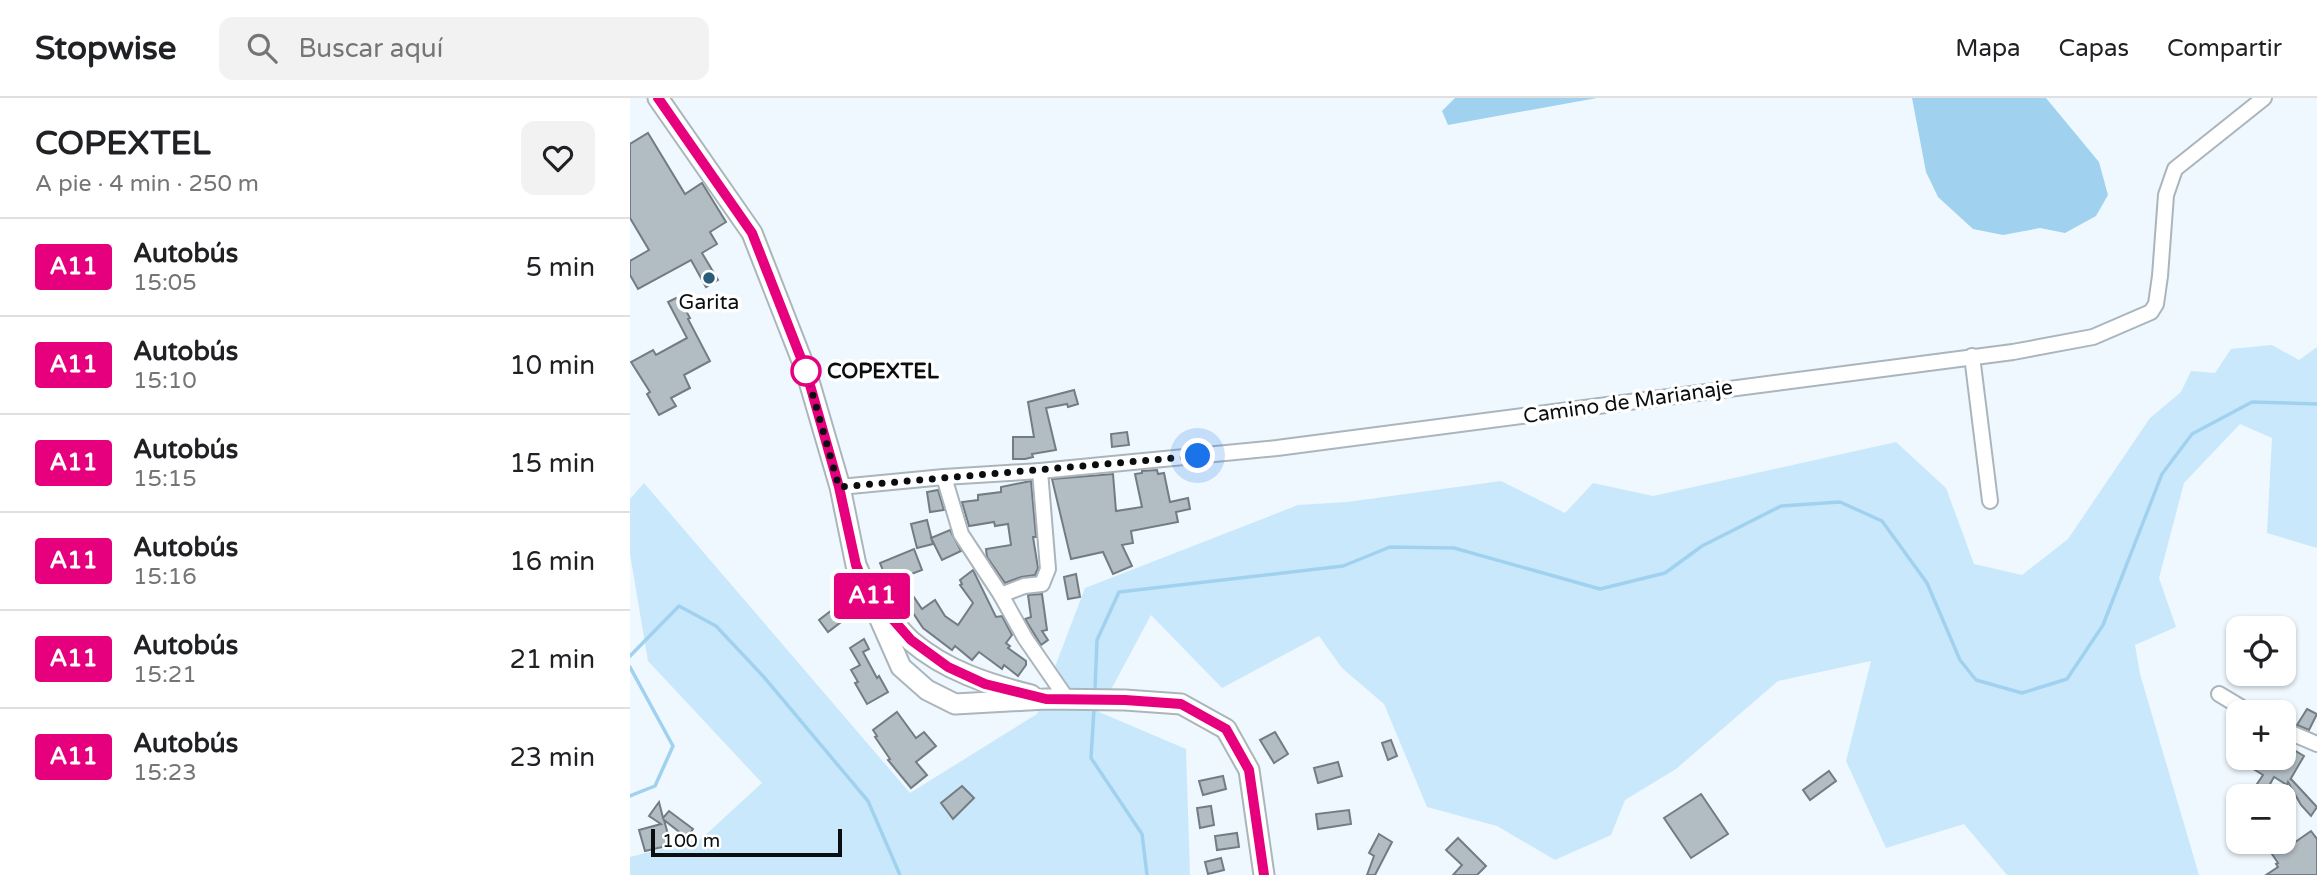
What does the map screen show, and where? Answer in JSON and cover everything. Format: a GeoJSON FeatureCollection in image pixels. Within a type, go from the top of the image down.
{"type":"FeatureCollection","features":[{"type":"Feature","properties":{"kind":"street"},"geometry":{"type":"LineString","coordinates":[[658,98],[752,233],[806,371],[839,487],[856,565],[901,667],[927,690],[955,704],[1046,699],[1181,704],[1226,729],[1249,770],[1264,875]]}},
{"type":"Feature","properties":{"kind":"street","name":"Camino de Marianaje"},"geometry":{"type":"LineString","coordinates":[[839,487],[1277,448],[2013,352],[2093,337],[2151,312],[2160,276],[2166,195],[2175,169],[2264,98]]}},
{"type":"Feature","properties":{"kind":"street"},"geometry":{"type":"LineString","coordinates":[[1972,356],[1990,500]]}},
{"type":"Feature","properties":{"kind":"street"},"geometry":{"type":"LineString","coordinates":[[1001,595],[1024,586],[1042,584],[1048,569],[1040,471]]}},
{"type":"Feature","properties":{"kind":"street"},"geometry":{"type":"LineString","coordinates":[[944,477],[961,534],[1001,595],[1024,638],[1067,699]]}},
{"type":"Feature","properties":{"kind":"street"},"geometry":{"type":"LineString","coordinates":[[867,590],[911,640],[948,667],[985,684],[1046,699]]}},
{"type":"Feature","properties":{"kind":"street"},"geometry":{"type":"LineString","coordinates":[[2219,694],[2229,700]]}},
{"type":"Feature","properties":{"kind":"street"},"geometry":{"type":"LineString","coordinates":[[2296,735],[2317,744]]}},
{"type":"Feature","properties":{"kind":"shaded area"},"geometry":{"type":"Polygon","coordinates":[[[1455,98],[1597,98],[1448,125],[1442,111],[1455,98]]]}},
{"type":"Feature","properties":{"kind":"shaded area"},"geometry":{"type":"Polygon","coordinates":[[[1912,98],[2046,98],[2099,162],[2108,195],[2096,216],[2065,233],[2040,228],[2003,235],[1973,229],[1938,197],[1926,172],[1912,98]]]}},
{"type":"Feature","properties":{"kind":"shaded area"},"geometry":{"type":"Polygon","coordinates":[[[2272,345],[2299,360],[2317,347],[2317,548],[2267,533],[2272,438],[2240,424],[2184,483],[2159,578],[2176,627],[2135,645],[2140,674],[2199,875],[2007,875],[1964,824],[1886,848],[1846,761],[1871,661],[1778,681],[1676,769],[1625,800],[1611,835],[1555,860],[1497,826],[1427,807],[1384,704],[1342,668],[1319,636],[1222,688],[1151,615],[1099,712],[1186,749],[1190,875],[630,875],[630,857],[701,839],[762,783],[648,661],[630,554],[630,499],[644,483],[910,793],[1037,714],[1085,588],[1298,505],[1347,502],[1501,481],[1565,513],[1593,483],[1653,496],[1896,442],[1946,488],[1974,564],[2022,575],[2068,539],[2150,418],[2181,392],[2191,371],[2215,373],[2231,349],[2272,345]]]}},
{"type":"Feature","properties":{"kind":"building"},"geometry":{"type":"Polygon","coordinates":[[[648,133],[685,194],[702,183],[726,222],[710,232],[717,244],[702,253],[718,280],[706,287],[691,260],[638,289],[630,275],[630,261],[649,250],[630,218],[630,144],[648,133]]]}},
{"type":"Feature","properties":{"kind":"building"},"geometry":{"type":"Polygon","coordinates":[[[676,298],[680,300],[690,318],[688,319],[710,361],[684,375],[690,388],[671,398],[676,406],[659,415],[647,394],[650,392],[631,362],[653,350],[656,355],[687,338],[668,302],[676,298]]]}},
{"type":"Feature","properties":{"kind":"building"},"geometry":{"type":"Polygon","coordinates":[[[1074,390],[1078,404],[1046,408],[1056,450],[1032,454],[1033,457],[1025,459],[1013,459],[1013,437],[1034,437],[1028,402],[1074,390]]]}},
{"type":"Feature","properties":{"kind":"building"},"geometry":{"type":"Polygon","coordinates":[[[1127,432],[1129,445],[1112,447],[1111,434],[1127,432]]]}},
{"type":"Feature","properties":{"kind":"building"},"geometry":{"type":"Polygon","coordinates":[[[1157,470],[1158,474],[1164,473],[1170,502],[1188,498],[1190,509],[1176,512],[1178,522],[1131,531],[1133,543],[1122,545],[1132,566],[1113,574],[1103,552],[1071,559],[1052,479],[1113,474],[1116,511],[1142,507],[1135,474],[1157,470]]]}},
{"type":"Feature","properties":{"kind":"building"},"geometry":{"type":"Polygon","coordinates":[[[1031,481],[1036,537],[1033,537],[1038,568],[1035,575],[1005,583],[987,557],[986,549],[1011,545],[1008,524],[995,526],[994,522],[969,526],[962,502],[978,500],[978,495],[1001,492],[1001,487],[1031,481]]]}},
{"type":"Feature","properties":{"kind":"building"},"geometry":{"type":"Polygon","coordinates":[[[938,490],[944,510],[930,512],[927,492],[938,490]]]}},
{"type":"Feature","properties":{"kind":"building"},"geometry":{"type":"Polygon","coordinates":[[[927,520],[933,544],[917,548],[911,524],[927,520]]]}},
{"type":"Feature","properties":{"kind":"building"},"geometry":{"type":"Polygon","coordinates":[[[950,530],[961,551],[942,560],[931,538],[950,530]]]}},
{"type":"Feature","properties":{"kind":"building"},"geometry":{"type":"Polygon","coordinates":[[[914,549],[922,570],[901,578],[922,609],[935,600],[945,616],[958,625],[973,603],[960,585],[960,580],[973,570],[996,617],[1002,616],[1012,635],[1006,643],[1010,646],[1008,648],[1026,661],[1018,676],[1004,665],[1002,669],[979,652],[972,660],[955,646],[952,650],[923,628],[907,604],[901,608],[893,596],[880,563],[914,549]]]}},
{"type":"Feature","properties":{"kind":"building"},"geometry":{"type":"Polygon","coordinates":[[[1076,574],[1080,597],[1068,599],[1064,577],[1076,574]]]}},
{"type":"Feature","properties":{"kind":"building"},"geometry":{"type":"Polygon","coordinates":[[[1042,594],[1047,630],[1042,631],[1048,640],[1041,645],[1025,619],[1031,617],[1028,595],[1042,594]]]}},
{"type":"Feature","properties":{"kind":"building"},"geometry":{"type":"Polygon","coordinates":[[[836,607],[845,619],[828,632],[819,620],[836,607]]]}},
{"type":"Feature","properties":{"kind":"building"},"geometry":{"type":"Polygon","coordinates":[[[864,639],[869,649],[863,652],[888,692],[867,704],[851,670],[860,665],[850,648],[864,639]]]}},
{"type":"Feature","properties":{"kind":"building"},"geometry":{"type":"Polygon","coordinates":[[[2307,709],[2317,714],[2309,730],[2297,725],[2307,709]]]}},
{"type":"Feature","properties":{"kind":"building"},"geometry":{"type":"Polygon","coordinates":[[[897,712],[916,738],[924,732],[936,746],[916,762],[927,775],[911,788],[888,760],[890,759],[873,730],[897,712]]]}},
{"type":"Feature","properties":{"kind":"building"},"geometry":{"type":"Polygon","coordinates":[[[1275,732],[1288,754],[1274,763],[1260,740],[1275,732]]]}},
{"type":"Feature","properties":{"kind":"building"},"geometry":{"type":"Polygon","coordinates":[[[1391,740],[1397,756],[1388,760],[1382,743],[1391,740]]]}},
{"type":"Feature","properties":{"kind":"building"},"geometry":{"type":"Polygon","coordinates":[[[2296,751],[2304,756],[2296,770],[2296,751]]]}},
{"type":"Feature","properties":{"kind":"building"},"geometry":{"type":"Polygon","coordinates":[[[1338,762],[1342,776],[1318,783],[1314,768],[1338,762]]]}},
{"type":"Feature","properties":{"kind":"building"},"geometry":{"type":"Polygon","coordinates":[[[2255,770],[2296,770],[2290,780],[2296,784],[2285,784],[2274,777],[2270,784],[2257,784],[2263,775],[2255,770]]]}},
{"type":"Feature","properties":{"kind":"building"},"geometry":{"type":"Polygon","coordinates":[[[1829,771],[1836,781],[1810,800],[1803,790],[1829,771]]]}},
{"type":"Feature","properties":{"kind":"building"},"geometry":{"type":"Polygon","coordinates":[[[1223,776],[1226,789],[1203,795],[1199,781],[1223,776]]]}},
{"type":"Feature","properties":{"kind":"building"},"geometry":{"type":"Polygon","coordinates":[[[2296,784],[2317,807],[2311,816],[2296,796],[2296,784]]]}},
{"type":"Feature","properties":{"kind":"building"},"geometry":{"type":"Polygon","coordinates":[[[962,786],[974,798],[953,819],[941,803],[962,786]]]}},
{"type":"Feature","properties":{"kind":"building"},"geometry":{"type":"Polygon","coordinates":[[[1701,794],[1728,834],[1691,858],[1664,818],[1701,794]]]}},
{"type":"Feature","properties":{"kind":"building"},"geometry":{"type":"Polygon","coordinates":[[[659,802],[663,818],[669,811],[693,829],[687,838],[664,820],[671,845],[645,851],[639,830],[661,824],[649,816],[659,802]]]}},
{"type":"Feature","properties":{"kind":"building"},"geometry":{"type":"Polygon","coordinates":[[[1211,806],[1214,825],[1200,828],[1197,808],[1211,806]]]}},
{"type":"Feature","properties":{"kind":"building"},"geometry":{"type":"Polygon","coordinates":[[[1349,810],[1351,824],[1318,829],[1316,814],[1349,810]]]}},
{"type":"Feature","properties":{"kind":"building"},"geometry":{"type":"Polygon","coordinates":[[[2311,831],[2317,839],[2317,875],[2266,875],[2278,867],[2272,854],[2296,854],[2296,841],[2311,831]]]}},
{"type":"Feature","properties":{"kind":"building"},"geometry":{"type":"Polygon","coordinates":[[[1237,833],[1239,847],[1217,850],[1215,836],[1237,833]]]}},
{"type":"Feature","properties":{"kind":"building"},"geometry":{"type":"Polygon","coordinates":[[[1379,834],[1392,842],[1375,875],[1367,875],[1374,856],[1369,853],[1379,834]]]}},
{"type":"Feature","properties":{"kind":"building"},"geometry":{"type":"Polygon","coordinates":[[[1458,838],[1486,866],[1477,875],[1453,875],[1462,865],[1446,850],[1458,838]]]}},
{"type":"Feature","properties":{"kind":"building"},"geometry":{"type":"Polygon","coordinates":[[[1221,858],[1224,870],[1208,874],[1205,862],[1221,858]]]}},
{"type":"Feature","properties":{"kind":"waterway"},"geometry":{"type":"LineString","coordinates":[[1095,689],[1097,640],[1119,592],[1343,566],[1390,547],[1454,548],[1600,589],[1665,573],[1702,546],[1781,506],[1840,502],[1882,521],[1927,583],[1960,660],[1976,680],[2022,693],[2067,679],[2103,625],[2162,474],[2192,434],[2252,402],[2317,404]]}},
{"type":"Feature","properties":{"kind":"waterway"},"geometry":{"type":"LineString","coordinates":[[630,656],[679,606],[716,626],[763,676],[868,801],[900,875]]}},
{"type":"Feature","properties":{"kind":"waterway"},"geometry":{"type":"LineString","coordinates":[[630,667],[673,746],[655,786],[630,796]]}},
{"type":"Feature","properties":{"kind":"waterway"},"geometry":{"type":"LineString","coordinates":[[1094,709],[1091,758],[1142,834],[1147,875]]}},
{"type":"Feature","properties":{"kind":"bus line","name":"A11"},"geometry":{"type":"LineString","coordinates":[[658,98],[752,233],[806,371],[839,487],[856,565],[867,590],[911,640],[948,667],[985,684],[1046,699],[1181,704],[1226,729],[1249,770],[1264,875]]}},
{"type":"Feature","properties":{"kind":"place","name":"Garita"},"geometry":{"type":"Point","coordinates":[709,278]}},
{"type":"Feature","properties":{"kind":"place","name":"COPEXTEL"},"geometry":{"type":"Point","coordinates":[806,371]}},
{"type":"Feature","properties":{"kind":"route"},"geometry":{"type":"LineString","coordinates":[[806,371],[839,487],[1198,456]]}}]}
